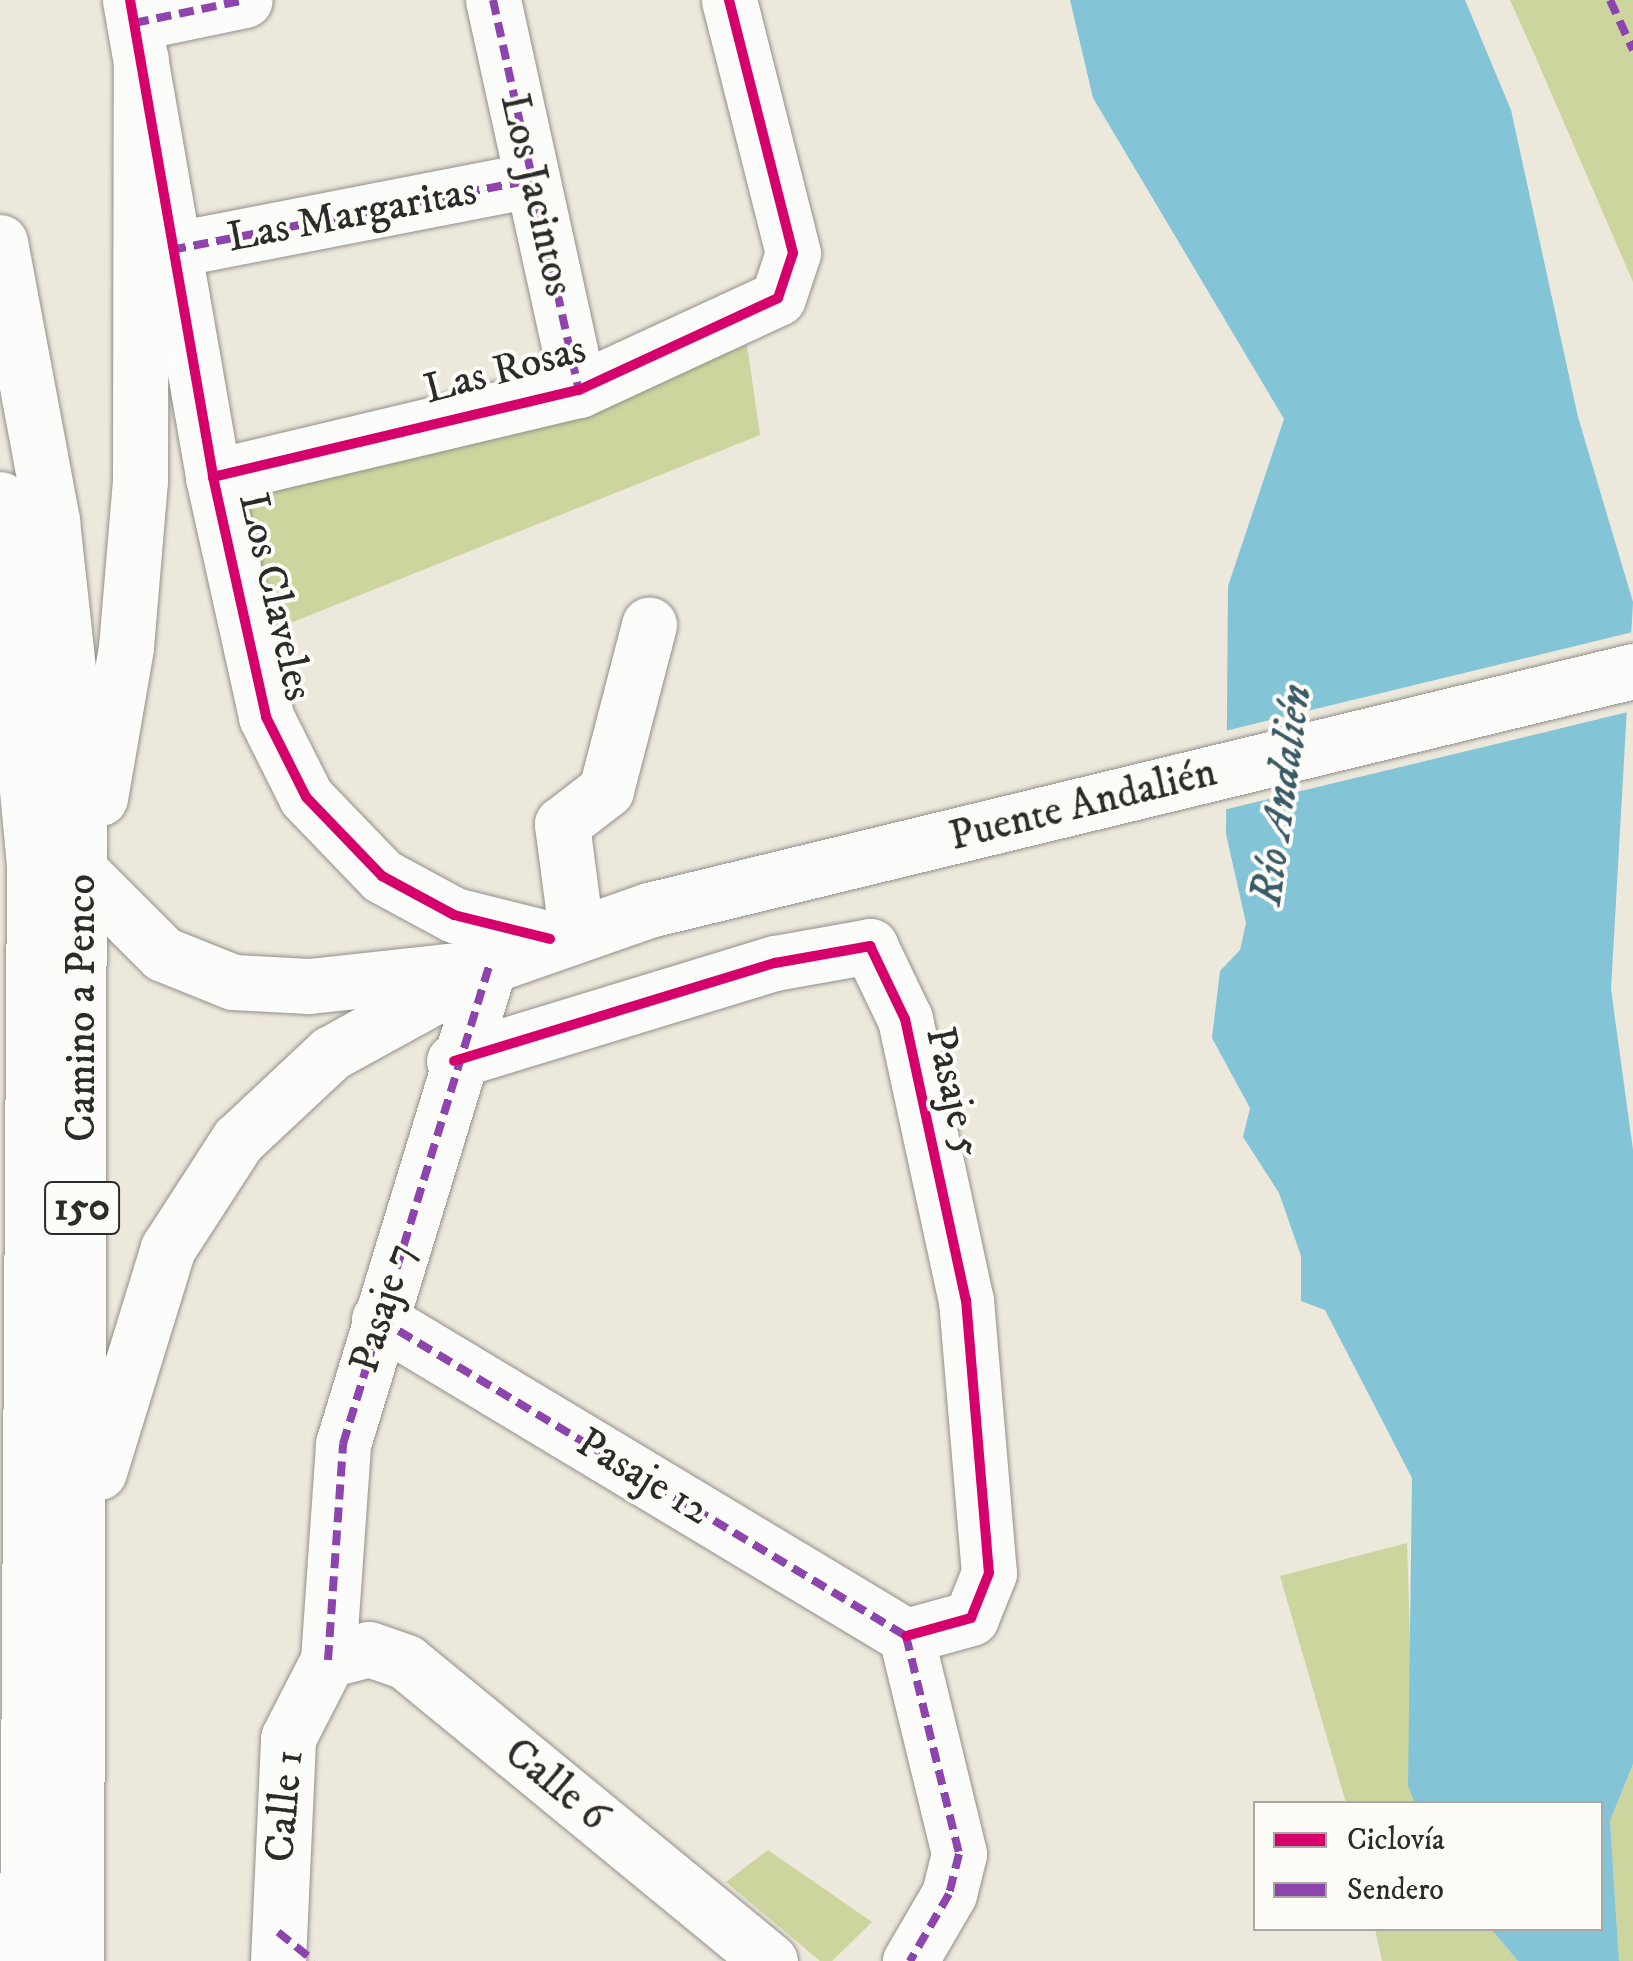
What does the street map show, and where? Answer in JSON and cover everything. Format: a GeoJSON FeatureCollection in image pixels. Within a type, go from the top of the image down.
{"type":"FeatureCollection","features":[{"type":"Feature","properties":{"kind":"main road"},"geometry":{"type":"LineString","coordinates":[[246,0],[135,27],[136,548],[83,874],[163,954],[234,982],[309,986],[489,966]]}},
{"type":"Feature","properties":{"kind":"main road","name":"Los Jacintos"},"geometry":{"type":"LineString","coordinates":[[492,0],[579,390]]}},
{"type":"Feature","properties":{"kind":"main road","name":"Las Rosas"},"geometry":{"type":"LineString","coordinates":[[214,476],[579,390],[768,306],[790,278],[793,253],[729,0]]}},
{"type":"Feature","properties":{"kind":"main road","name":"Los Claveles"},"geometry":{"type":"LineString","coordinates":[[135,27],[171,250],[250,664],[306,798],[351,850],[417,898],[563,935]]}},
{"type":"Feature","properties":{"kind":"main road","name":"Las Margaritas"},"geometry":{"type":"LineString","coordinates":[[171,250],[532,180]]}},
{"type":"Feature","properties":{"kind":"main road","name":"Camino a Penco"},"geometry":{"type":"LineString","coordinates":[[0,242],[63,604],[83,874],[76,1961]]}},
{"type":"Feature","properties":{"kind":"main road","name":"Camino a Penco"},"geometry":{"type":"LineString","coordinates":[[0,499],[34,869],[27,1961]]}},
{"type":"Feature","properties":{"kind":"main road"},"geometry":{"type":"LineString","coordinates":[[563,935],[562,824],[606,790],[648,626]]}},
{"type":"Feature","properties":{"kind":"main road","name":"Puente Andalién"},"geometry":{"type":"LineString","coordinates":[[489,966],[563,935],[650,910],[1633,671]]}},
{"type":"Feature","properties":{"kind":"main road","name":"Pasaje 5"},"geometry":{"type":"LineString","coordinates":[[454,1061],[775,963],[870,946],[905,1020],[966,1300],[989,1573],[972,1618],[906,1636]]}},
{"type":"Feature","properties":{"kind":"main road"},"geometry":{"type":"LineString","coordinates":[[79,1542],[144,1308],[200,1192],[238,1140],[331,1052],[489,966]]}},
{"type":"Feature","properties":{"kind":"main road","name":"Pasaje 7"},"geometry":{"type":"LineString","coordinates":[[328,1660],[334,1498],[379,1319],[454,1061],[489,966]]}},
{"type":"Feature","properties":{"kind":"main road","name":"Pasaje 12"},"geometry":{"type":"LineString","coordinates":[[379,1319],[906,1636]]}},
{"type":"Feature","properties":{"kind":"main road"},"geometry":{"type":"LineString","coordinates":[[906,1636],[959,1854],[949,1894],[910,1961]]}},
{"type":"Feature","properties":{"kind":"main road","name":"Calle 6"},"geometry":{"type":"LineString","coordinates":[[328,1660],[370,1649],[406,1662],[770,1961]]}},
{"type":"Feature","properties":{"kind":"main road","name":"Calle 1"},"geometry":{"type":"LineString","coordinates":[[290,1951],[282,1764],[296,1713],[328,1660]]}},
{"type":"Feature","properties":{"kind":"green space"},"geometry":{"type":"Polygon","coordinates":[[[1510,0],[1633,0],[1633,282],[1536,58],[1510,0]]]}},
{"type":"Feature","properties":{"kind":"green space"},"geometry":{"type":"Polygon","coordinates":[[[747,345],[760,435],[268,632],[241,492],[555,416],[747,345]]]}},
{"type":"Feature","properties":{"kind":"green space"},"geometry":{"type":"Polygon","coordinates":[[[1407,1543],[1415,1801],[1345,1801],[1280,1576],[1407,1543]]]}},
{"type":"Feature","properties":{"kind":"green space"},"geometry":{"type":"Polygon","coordinates":[[[1633,1764],[1633,1961],[1619,1961],[1610,1821],[1633,1764]]]}},
{"type":"Feature","properties":{"kind":"green space"},"geometry":{"type":"Polygon","coordinates":[[[768,1850],[872,1922],[832,1961],[820,1961],[726,1882],[768,1850]]]}},
{"type":"Feature","properties":{"kind":"green space"},"geometry":{"type":"Polygon","coordinates":[[[1375,1931],[1493,1931],[1518,1961],[1382,1961],[1375,1931]]]}},
{"type":"Feature","properties":{"kind":"water","name":"Río Andalién"},"geometry":{"type":"Polygon","coordinates":[[[1070,0],[1465,0],[1511,110],[1578,417],[1633,602],[1611,989],[1633,1150],[1633,1764],[1610,1821],[1619,1961],[1518,1961],[1493,1931],[1603,1931],[1603,1801],[1414,1801],[1408,1786],[1412,1478],[1325,1310],[1301,1301],[1301,1256],[1279,1193],[1243,1137],[1250,1108],[1212,1038],[1220,971],[1240,950],[1246,923],[1226,834],[1228,586],[1284,419],[1093,98],[1070,0]]]}},
{"type":"Feature","properties":{"kind":"pier"},"geometry":{"type":"Polygon","coordinates":[[[1633,632],[1632,711],[1223,810],[1225,731],[1633,632]]]}},
{"type":"Feature","properties":{"kind":"marked path"},"geometry":{"type":"LineString","coordinates":[[134,23],[245,0]]}},
{"type":"Feature","properties":{"kind":"marked path"},"geometry":{"type":"LineString","coordinates":[[493,0],[579,390]]}},
{"type":"Feature","properties":{"kind":"marked path"},"geometry":{"type":"LineString","coordinates":[[1610,0],[1633,50]]}},
{"type":"Feature","properties":{"kind":"marked path"},"geometry":{"type":"LineString","coordinates":[[171,250],[532,180]]}},
{"type":"Feature","properties":{"kind":"marked path"},"geometry":{"type":"LineString","coordinates":[[328,1660],[343,1444],[489,966]]}},
{"type":"Feature","properties":{"kind":"marked path"},"geometry":{"type":"LineString","coordinates":[[379,1319],[906,1636]]}},
{"type":"Feature","properties":{"kind":"marked path"},"geometry":{"type":"LineString","coordinates":[[906,1636],[959,1854],[949,1894],[910,1961]]}},
{"type":"Feature","properties":{"kind":"marked path"},"geometry":{"type":"LineString","coordinates":[[278,1932],[314,1961]]}},
{"type":"Feature","properties":{"kind":"cycle path"},"geometry":{"type":"LineString","coordinates":[[130,0],[213,477],[266,717],[306,797],[382,876],[454,915],[550,939]]}},
{"type":"Feature","properties":{"kind":"cycle path"},"geometry":{"type":"LineString","coordinates":[[213,477],[579,390],[778,298],[793,253],[729,0]]}},
{"type":"Feature","properties":{"kind":"cycle path"},"geometry":{"type":"LineString","coordinates":[[454,1061],[775,963],[870,946],[905,1019],[966,1300],[989,1573],[971,1618],[906,1636]]}}]}
